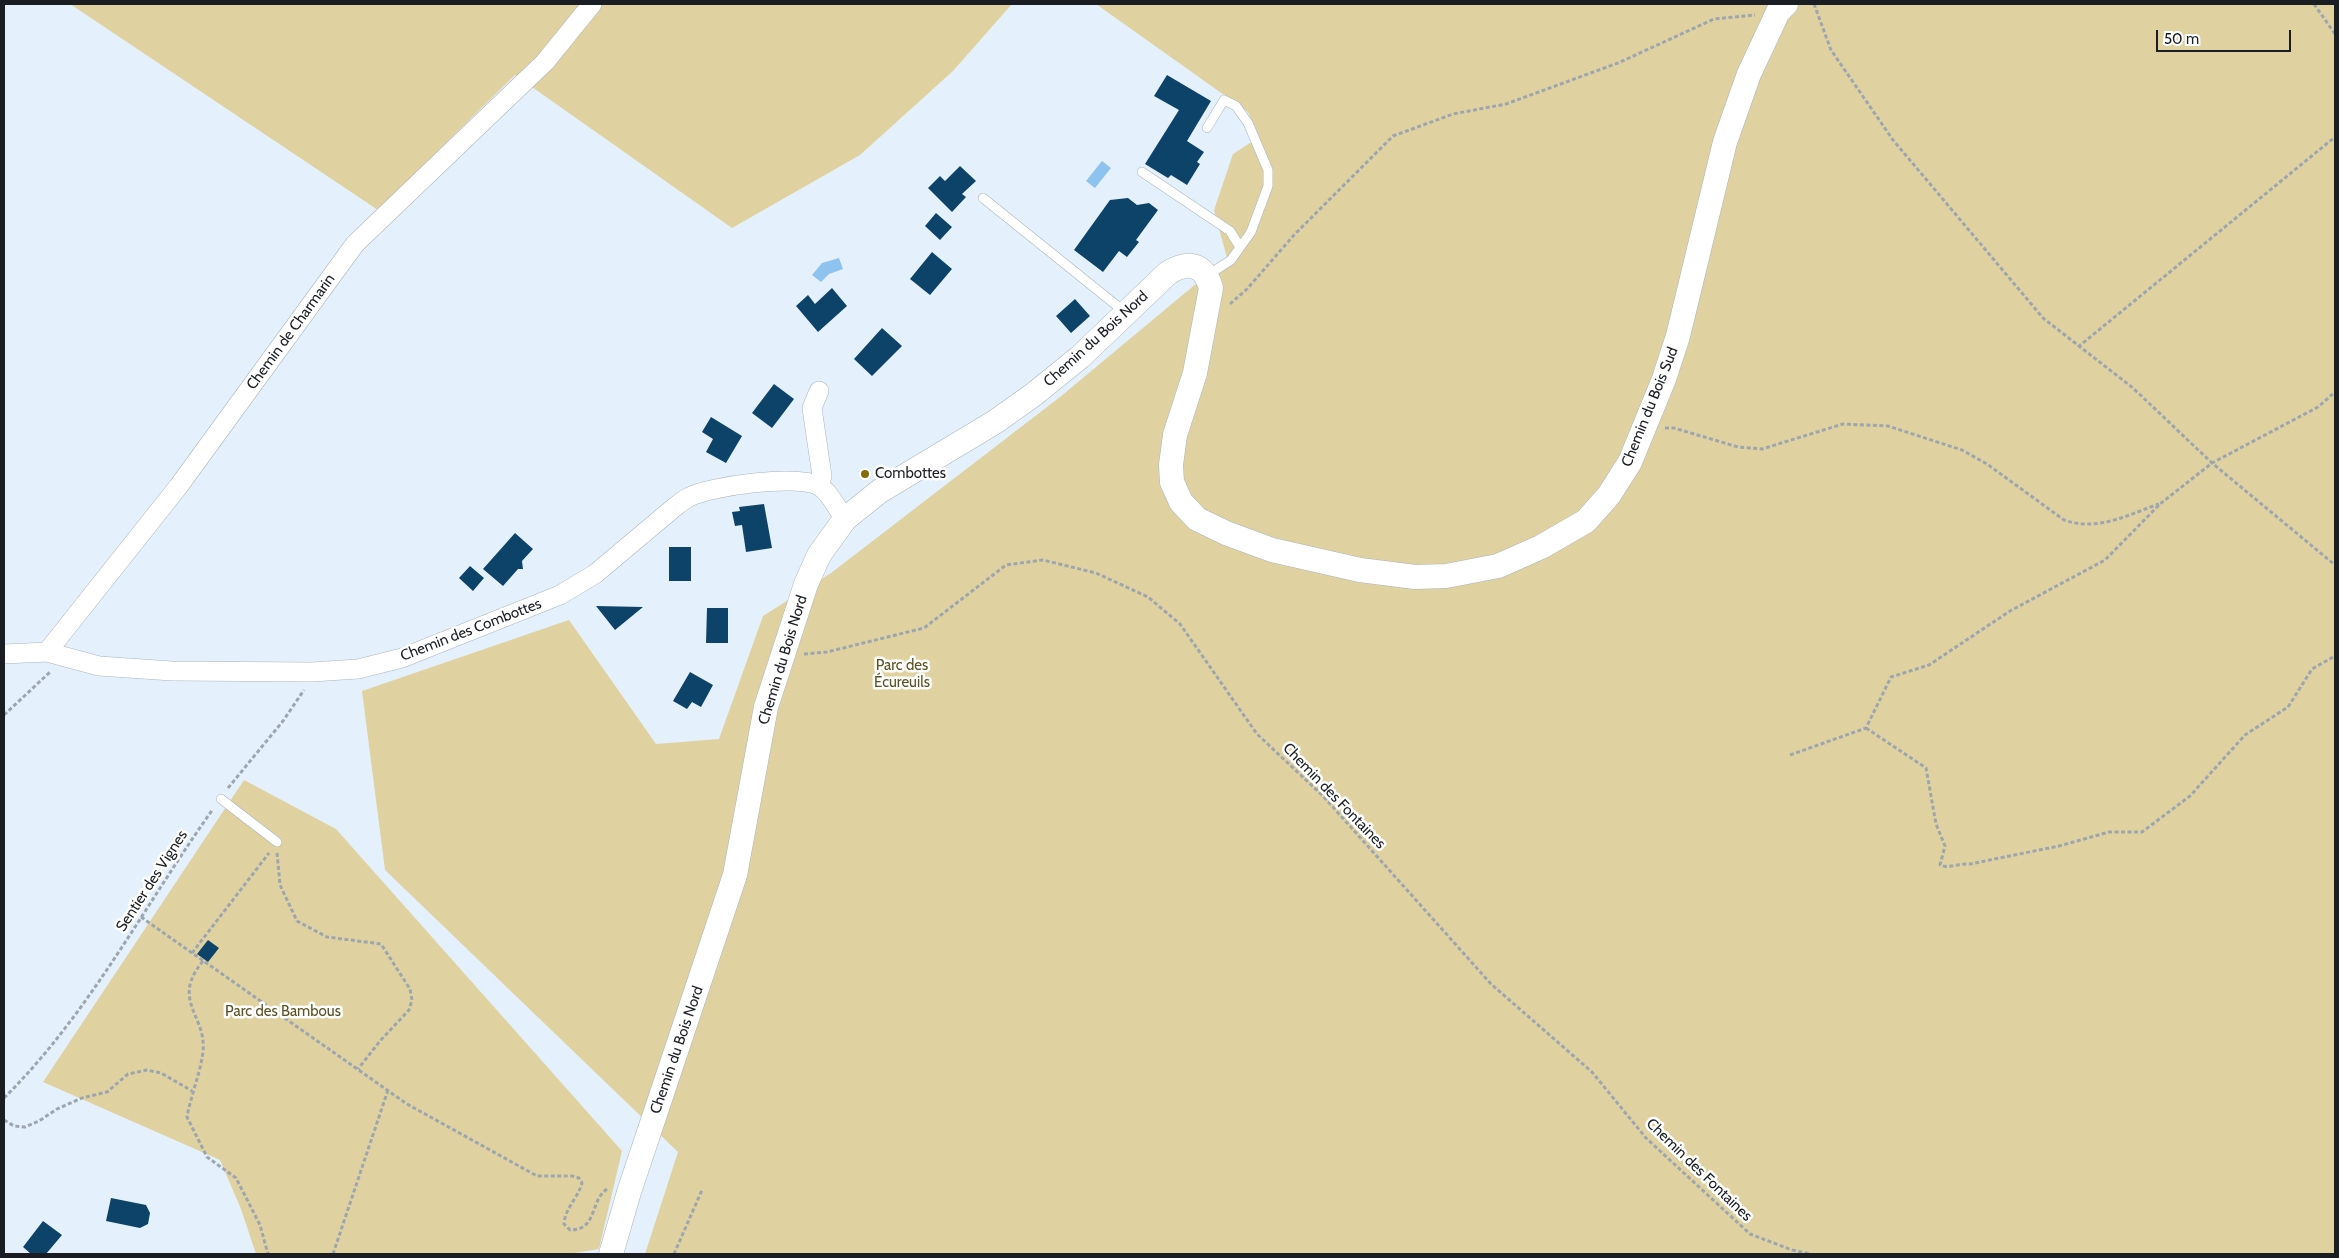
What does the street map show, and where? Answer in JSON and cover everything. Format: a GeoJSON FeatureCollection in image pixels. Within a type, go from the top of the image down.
{"type":"FeatureCollection","features":[{"type":"Feature","properties":{"kind":"street","name":"Chemin de Charmarin"},"geometry":{"type":"LineString","coordinates":[[56,654],[355,244],[545,62],[592,4]]}},
{"type":"Feature","properties":{"kind":"street","name":"Chemin du Bois Sud"},"geometry":{"type":"LineString","coordinates":[[1209,282],[1195,373],[1175,436],[1172,482],[1181,502],[1197,519],[1226,533],[1272,550],[1360,570],[1415,577],[1446,576],[1498,566],[1541,547],[1586,521],[1609,495],[1630,462],[1664,379],[1678,336],[1725,142],[1749,74],[1782,8]]}},
{"type":"Feature","properties":{"kind":"street","name":"Chemin du Bois Nord"},"geometry":{"type":"LineString","coordinates":[[611,1254],[629,1192],[735,875],[766,707],[806,584],[819,555],[845,519],[880,491],[995,422],[1033,395],[1080,357],[1168,273],[1179,266],[1192,266],[1202,270],[1209,282]]}},
{"type":"Feature","properties":{"kind":"street"},"geometry":{"type":"LineString","coordinates":[[818,391],[812,408],[822,476],[819,486],[828,494],[845,519]]}},
{"type":"Feature","properties":{"kind":"street","name":"Chemin des Combottes"},"geometry":{"type":"LineString","coordinates":[[56,654],[99,666],[172,671],[312,672],[358,669],[402,658],[560,595],[595,574],[688,498],[701,493],[747,484],[800,481],[819,486]]}},
{"type":"Feature","properties":{"kind":"street"},"geometry":{"type":"LineString","coordinates":[[4,654],[56,654]]}},
{"type":"Feature","properties":{"kind":"lane"},"geometry":{"type":"LineString","coordinates":[[1207,128],[1224,100],[1236,106],[1248,123],[1268,170],[1268,186],[1258,218],[1251,232],[1231,260],[1209,282]]}},
{"type":"Feature","properties":{"kind":"lane"},"geometry":{"type":"LineString","coordinates":[[1142,172],[1230,231],[1240,246]]}},
{"type":"Feature","properties":{"kind":"lane"},"geometry":{"type":"LineString","coordinates":[[983,198],[1126,314]]}},
{"type":"Feature","properties":{"kind":"lane"},"geometry":{"type":"LineString","coordinates":[[221,798],[277,842]]}},
{"type":"Feature","properties":{"kind":"path"},"geometry":{"type":"LineString","coordinates":[[1814,4],[1831,50],[1893,140],[2043,318],[2133,388],[2212,463],[2335,565]]}},
{"type":"Feature","properties":{"kind":"path"},"geometry":{"type":"LineString","coordinates":[[2314,4],[2335,34]]}},
{"type":"Feature","properties":{"kind":"path"},"geometry":{"type":"LineString","coordinates":[[1204,322],[1209,322],[1247,289],[1294,235],[1393,136],[1453,114],[1506,104],[1618,63],[1714,19],[1782,8]]}},
{"type":"Feature","properties":{"kind":"path"},"geometry":{"type":"LineString","coordinates":[[2078,347],[2335,137]]}},
{"type":"Feature","properties":{"kind":"path"},"geometry":{"type":"LineString","coordinates":[[1790,755],[1866,728],[1890,677],[1929,665],[2010,611],[2105,560],[2160,504],[2212,463],[2318,407],[2335,392]]}},
{"type":"Feature","properties":{"kind":"path"},"geometry":{"type":"LineString","coordinates":[[1639,441],[1658,429],[1674,428],[1738,447],[1762,449],[1843,424],[1888,426],[1962,450],[1987,464],[2064,520],[2078,525],[2099,525],[2160,504]]}},
{"type":"Feature","properties":{"kind":"path","name":"Chemin des Fontaines"},"geometry":{"type":"LineString","coordinates":[[784,651],[793,654],[827,652],[924,628],[1006,565],[1043,560],[1096,572],[1148,597],[1180,624],[1257,734],[1323,796],[1491,984],[1592,1072],[1646,1138],[1750,1234],[1792,1250],[1811,1254]]}},
{"type":"Feature","properties":{"kind":"path"},"geometry":{"type":"LineString","coordinates":[[4,715],[56,654]]}},
{"type":"Feature","properties":{"kind":"path"},"geometry":{"type":"LineString","coordinates":[[1866,728],[1926,768],[1936,824],[1945,846],[1940,865],[1947,867],[1961,863],[1970,864],[2059,846],[2109,832],[2142,832],[2190,796],[2245,735],[2288,707],[2312,669],[2335,656]]}},
{"type":"Feature","properties":{"kind":"path","name":"Sentier des Vignes"},"geometry":{"type":"LineString","coordinates":[[4,1098],[26,1076],[100,981],[237,775],[283,721],[303,692],[312,672]]}},
{"type":"Feature","properties":{"kind":"path"},"geometry":{"type":"LineString","coordinates":[[192,953],[277,842]]}},
{"type":"Feature","properties":{"kind":"path"},"geometry":{"type":"LineString","coordinates":[[277,842],[280,885],[297,922],[328,937],[381,944],[410,989],[412,1000],[409,1010],[380,1041],[358,1069]]}},
{"type":"Feature","properties":{"kind":"path"},"geometry":{"type":"LineString","coordinates":[[141,917],[407,1104],[537,1176],[572,1176],[579,1178],[582,1183],[579,1195],[565,1214],[564,1224],[570,1230],[579,1230],[587,1224],[606,1189],[612,1187],[629,1192]]}},
{"type":"Feature","properties":{"kind":"path"},"geometry":{"type":"LineString","coordinates":[[203,961],[190,983],[189,997],[193,1014],[202,1031],[203,1052],[187,1117],[207,1157],[236,1178],[260,1226],[268,1254]]}},
{"type":"Feature","properties":{"kind":"path"},"geometry":{"type":"LineString","coordinates":[[4,1120],[14,1126],[25,1127],[39,1121],[57,1108],[82,1098],[107,1092],[128,1074],[147,1070],[161,1073],[192,1091]]}},
{"type":"Feature","properties":{"kind":"path"},"geometry":{"type":"LineString","coordinates":[[334,1254],[388,1090]]}},
{"type":"Feature","properties":{"kind":"path"},"geometry":{"type":"LineString","coordinates":[[674,1254],[702,1190]]}},
{"type":"Feature","properties":{"kind":"green space"},"geometry":{"type":"Polygon","coordinates":[[[70,4],[1012,4],[953,71],[860,155],[732,228],[515,75],[378,210],[70,4]]]}},
{"type":"Feature","properties":{"kind":"green space","name":"Parc des Écureuils"},"geometry":{"type":"Polygon","coordinates":[[[1096,4],[2335,4],[2335,1254],[645,1254],[678,1152],[385,870],[362,691],[569,620],[656,744],[719,739],[763,616],[831,573],[1060,397],[1227,258],[1214,210],[1233,154],[1259,137],[1248,112],[1096,4]]]}},
{"type":"Feature","properties":{"kind":"green space","name":"Parc des Bambous"},"geometry":{"type":"Polygon","coordinates":[[[244,780],[336,829],[622,1151],[599,1249],[569,1254],[256,1254],[241,1209],[220,1160],[43,1082],[244,780]]]}},
{"type":"Feature","properties":{"kind":"water"},"geometry":{"type":"Polygon","coordinates":[[[1102,161],[1111,168],[1095,188],[1086,181],[1102,161]]]}},
{"type":"Feature","properties":{"kind":"water"},"geometry":{"type":"Polygon","coordinates":[[[839,258],[843,269],[829,274],[821,282],[812,275],[822,263],[839,258]]]}},
{"type":"Feature","properties":{"kind":"building"},"geometry":{"type":"Polygon","coordinates":[[[1167,75],[1211,101],[1187,141],[1204,152],[1197,162],[1200,164],[1187,185],[1171,175],[1168,178],[1145,164],[1179,110],[1154,96],[1167,75]]]}},
{"type":"Feature","properties":{"kind":"building"},"geometry":{"type":"Polygon","coordinates":[[[960,166],[976,181],[962,194],[966,197],[952,212],[928,188],[940,176],[945,181],[960,166]]]}},
{"type":"Feature","properties":{"kind":"building"},"geometry":{"type":"Polygon","coordinates":[[[1128,198],[1137,205],[1149,203],[1158,210],[1136,240],[1139,242],[1127,257],[1119,251],[1103,272],[1074,250],[1110,200],[1128,198]]]}},
{"type":"Feature","properties":{"kind":"building"},"geometry":{"type":"Polygon","coordinates":[[[936,213],[952,227],[940,240],[925,226],[936,213]]]}},
{"type":"Feature","properties":{"kind":"building"},"geometry":{"type":"Polygon","coordinates":[[[932,252],[952,269],[930,295],[910,279],[932,252]]]}},
{"type":"Feature","properties":{"kind":"building"},"geometry":{"type":"Polygon","coordinates":[[[832,288],[847,306],[818,332],[796,306],[808,295],[815,304],[832,288]]]}},
{"type":"Feature","properties":{"kind":"building"},"geometry":{"type":"Polygon","coordinates":[[[1075,299],[1090,316],[1071,333],[1056,316],[1075,299]]]}},
{"type":"Feature","properties":{"kind":"building"},"geometry":{"type":"Polygon","coordinates":[[[882,328],[902,346],[872,376],[854,359],[882,328]]]}},
{"type":"Feature","properties":{"kind":"building"},"geometry":{"type":"Polygon","coordinates":[[[774,384],[794,399],[772,428],[752,413],[774,384]]]}},
{"type":"Feature","properties":{"kind":"building"},"geometry":{"type":"Polygon","coordinates":[[[711,417],[742,436],[726,463],[706,452],[713,439],[702,432],[711,417]]]}},
{"type":"Feature","properties":{"kind":"building"},"geometry":{"type":"Polygon","coordinates":[[[764,504],[772,548],[746,552],[742,525],[735,526],[732,512],[740,511],[739,507],[764,504]]]}},
{"type":"Feature","properties":{"kind":"building"},"geometry":{"type":"Polygon","coordinates":[[[515,533],[533,549],[522,561],[523,569],[518,569],[503,586],[483,569],[515,533]]]}},
{"type":"Feature","properties":{"kind":"building"},"geometry":{"type":"Polygon","coordinates":[[[669,547],[691,547],[691,581],[669,581],[669,547]]]}},
{"type":"Feature","properties":{"kind":"building"},"geometry":{"type":"Polygon","coordinates":[[[470,566],[484,578],[473,591],[459,578],[470,566]]]}},
{"type":"Feature","properties":{"kind":"building"},"geometry":{"type":"Polygon","coordinates":[[[596,606],[643,607],[615,630],[596,606]]]}},
{"type":"Feature","properties":{"kind":"building"},"geometry":{"type":"Polygon","coordinates":[[[707,608],[728,608],[728,643],[706,643],[707,608]]]}},
{"type":"Feature","properties":{"kind":"building"},"geometry":{"type":"Polygon","coordinates":[[[690,672],[713,685],[701,707],[692,702],[687,709],[673,701],[690,672]]]}},
{"type":"Feature","properties":{"kind":"building"},"geometry":{"type":"Polygon","coordinates":[[[208,940],[219,948],[208,962],[197,954],[208,940]]]}},
{"type":"Feature","properties":{"kind":"building"},"geometry":{"type":"Polygon","coordinates":[[[111,1198],[146,1205],[150,1213],[148,1224],[140,1228],[106,1221],[111,1198]]]}},
{"type":"Feature","properties":{"kind":"building"},"geometry":{"type":"Polygon","coordinates":[[[43,1221],[62,1235],[46,1254],[31,1254],[23,1247],[43,1221]]]}},
{"type":"Feature","properties":{"kind":"place","name":"Combottes"},"geometry":{"type":"Point","coordinates":[865,474]}}]}
